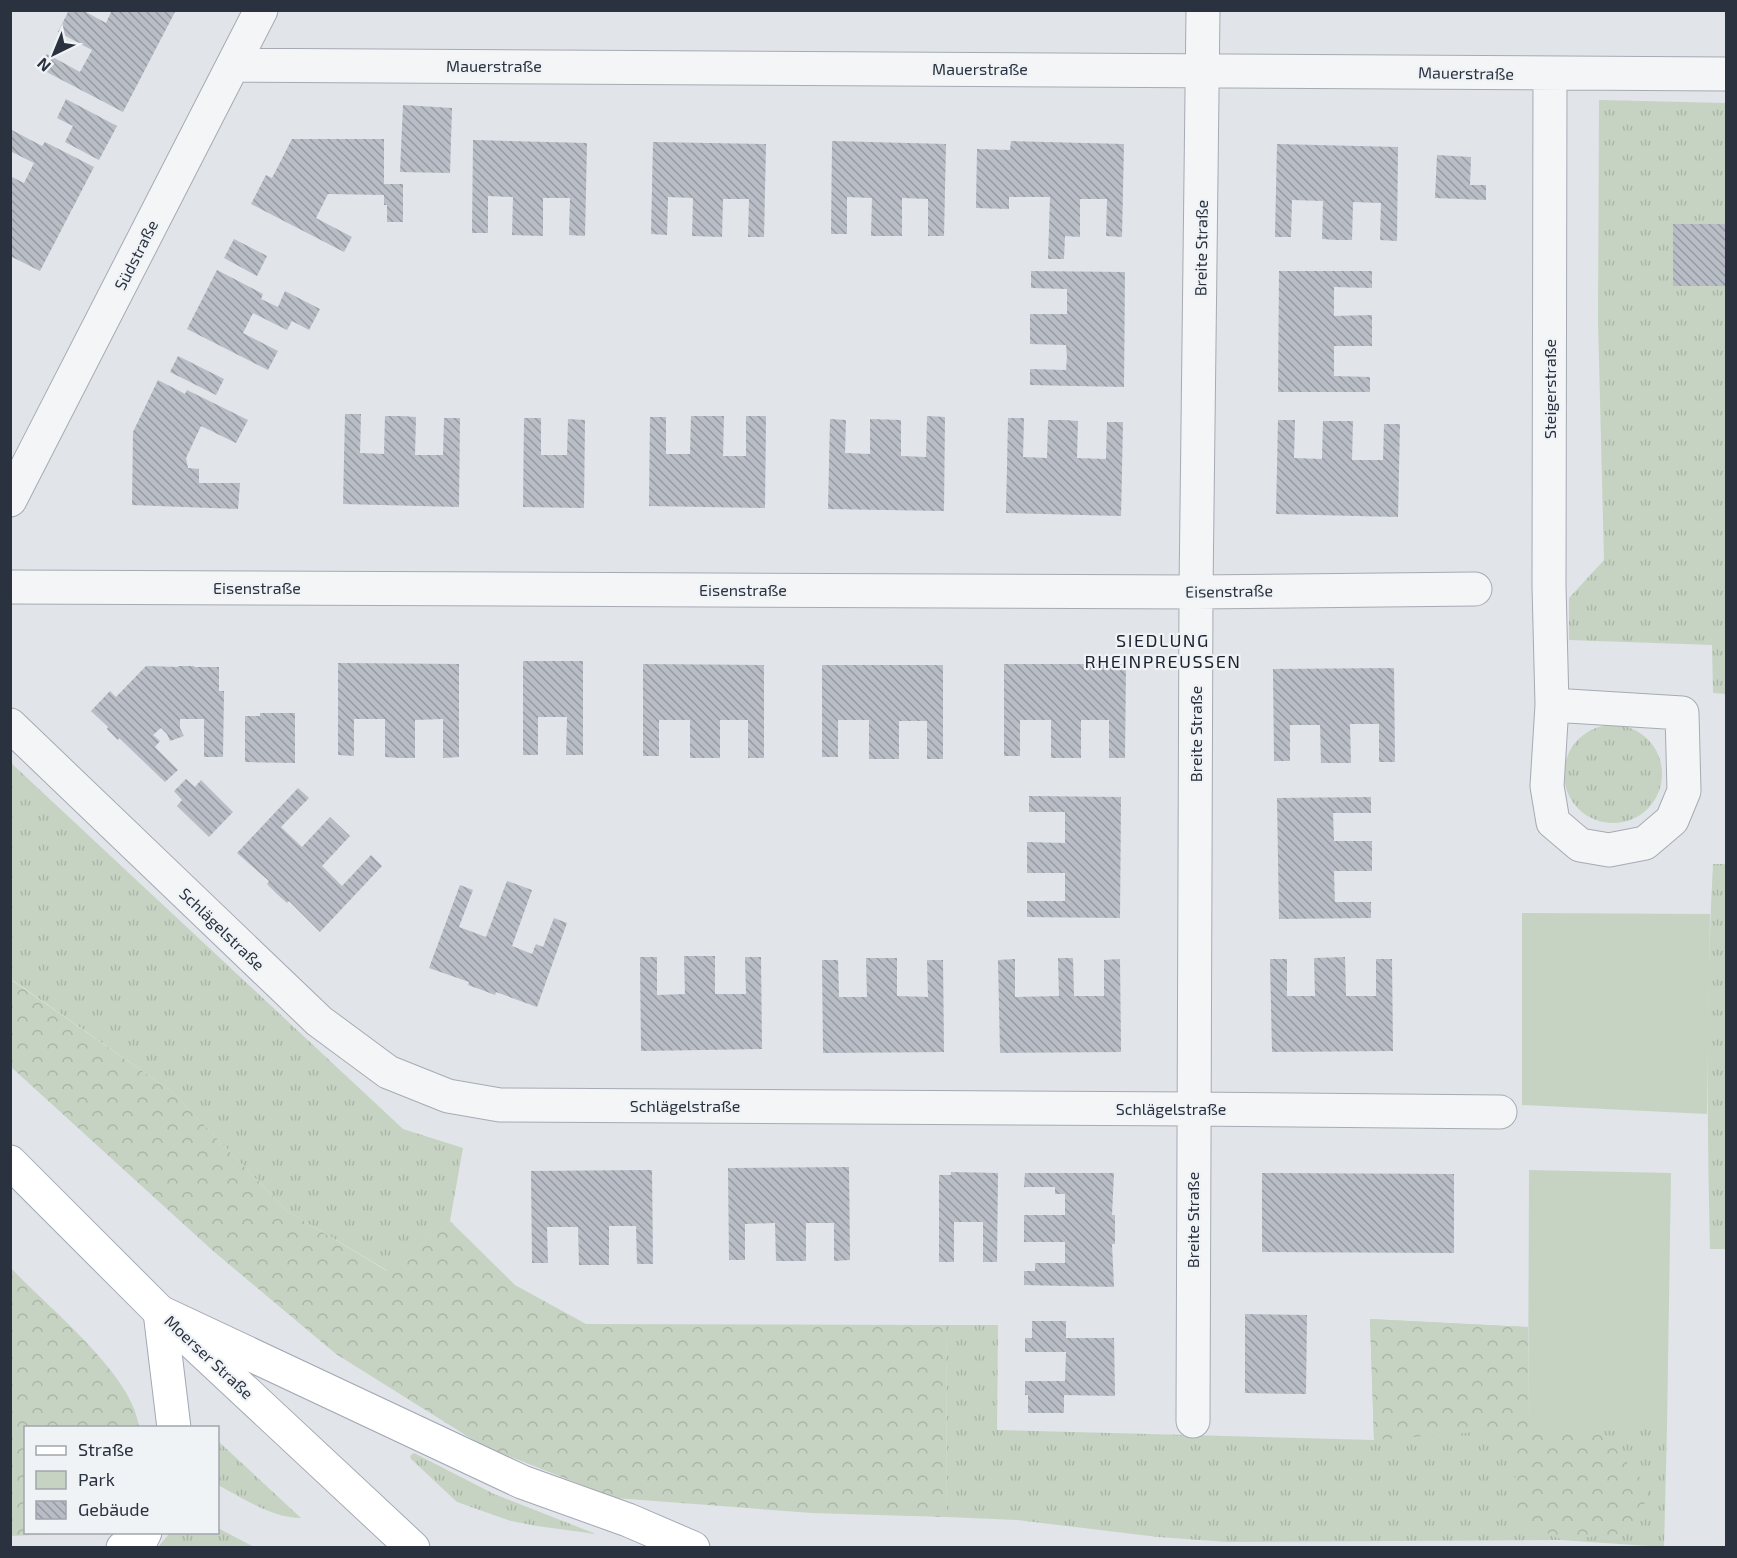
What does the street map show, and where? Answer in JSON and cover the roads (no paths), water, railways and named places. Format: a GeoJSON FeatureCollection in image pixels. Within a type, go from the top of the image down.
{"type":"FeatureCollection","features":[{"type":"Feature","properties":{"kind":"main road","name":"Moerser Straße"},"geometry":{"type":"LineString","coordinates":[[10,1162],[160,1312],[413,1548]]}},
{"type":"Feature","properties":{"kind":"main road"},"geometry":{"type":"LineString","coordinates":[[160,1312],[174,1426]]}},
{"type":"Feature","properties":{"kind":"main road"},"geometry":{"type":"LineString","coordinates":[[160,1312],[407,1426],[522,1482],[628,1520],[693,1548]]}},
{"type":"Feature","properties":{"kind":"main road"},"geometry":{"type":"LineString","coordinates":[[123,1548],[142,1538],[144,1534]]}},
{"type":"Feature","properties":{"kind":"street","name":"Südstraße"},"geometry":{"type":"LineString","coordinates":[[10,500],[261,10]]}},
{"type":"Feature","properties":{"kind":"street","name":"Breite Straße"},"geometry":{"type":"LineString","coordinates":[[1193,1421],[1196,592],[1203,10]]}},
{"type":"Feature","properties":{"kind":"street","name":"Mauerstraße"},"geometry":{"type":"LineString","coordinates":[[233,65],[1726,74]]}},
{"type":"Feature","properties":{"kind":"street","name":"Steigerstraße"},"geometry":{"type":"LineString","coordinates":[[1551,74],[1549,586],[1552,705],[1547,786],[1553,822],[1580,844],[1609,850],[1645,843],[1672,820],[1684,791],[1682,713],[1552,705]]}},
{"type":"Feature","properties":{"kind":"street","name":"Eisenstraße"},"geometry":{"type":"LineString","coordinates":[[10,587],[1196,592],[1476,588]]}},
{"type":"Feature","properties":{"kind":"street","name":"Schlägelstraße"},"geometry":{"type":"LineString","coordinates":[[10,725],[318,1021],[388,1072],[448,1096],[500,1105],[1500,1113]]}},
{"type":"Feature","properties":{"kind":"district","name":"SIEDLUNG RHEINPREUSSEN"},"geometry":{"type":"Point","coordinates":[1163,651]}}]}
